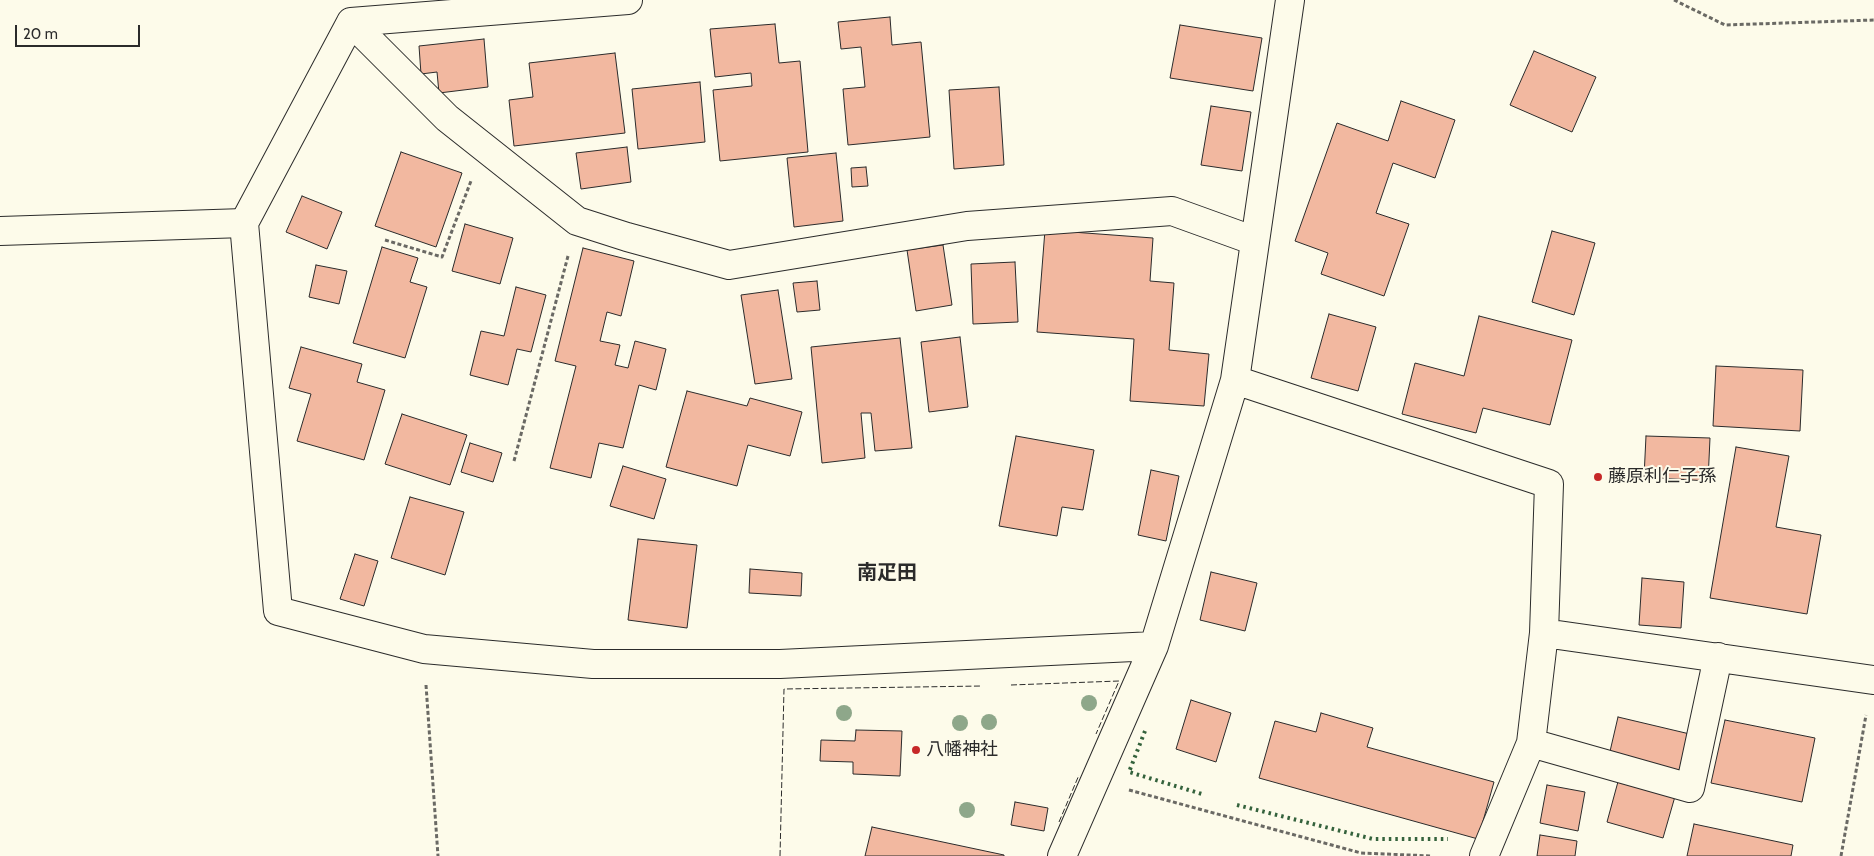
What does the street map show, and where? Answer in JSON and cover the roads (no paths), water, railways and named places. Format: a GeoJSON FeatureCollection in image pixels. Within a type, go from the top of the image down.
{"type":"FeatureCollection","features":[{"type":"Feature","properties":{"kind":"street"},"geometry":{"type":"LineString","coordinates":[[351,22],[628,0]]}},
{"type":"Feature","properties":{"kind":"street"},"geometry":{"type":"LineString","coordinates":[[1062,856],[1154,646],[1235,380],[1290,0]]}},
{"type":"Feature","properties":{"kind":"street"},"geometry":{"type":"LineString","coordinates":[[351,22],[447,118],[577,221],[729,265],[967,226],[1172,211],[1255,241]]}},
{"type":"Feature","properties":{"kind":"street"},"geometry":{"type":"LineString","coordinates":[[351,22],[244,223],[278,611],[424,649],[593,664],[780,664],[1154,646]]}},
{"type":"Feature","properties":{"kind":"street"},"geometry":{"type":"LineString","coordinates":[[0,231],[244,223]]}},
{"type":"Feature","properties":{"kind":"street"},"geometry":{"type":"LineString","coordinates":[[1235,380],[1549,484],[1544,633],[1531,743],[1484,856]]}},
{"type":"Feature","properties":{"kind":"street"},"geometry":{"type":"LineString","coordinates":[[1544,633],[1872,680]]}},
{"type":"Feature","properties":{"kind":"street"},"geometry":{"type":"LineString","coordinates":[[1531,743],[1690,788],[1718,658]]}},
{"type":"Feature","properties":{"kind":"place","name":"藤原利仁子孫"},"geometry":{"type":"Point","coordinates":[1598,477]}},
{"type":"Feature","properties":{"kind":"place","name":"八幡神社"},"geometry":{"type":"Point","coordinates":[916,750]}},
{"type":"Feature","properties":{"kind":"district","name":"南疋田"},"geometry":{"type":"Point","coordinates":[887,573]}}]}
